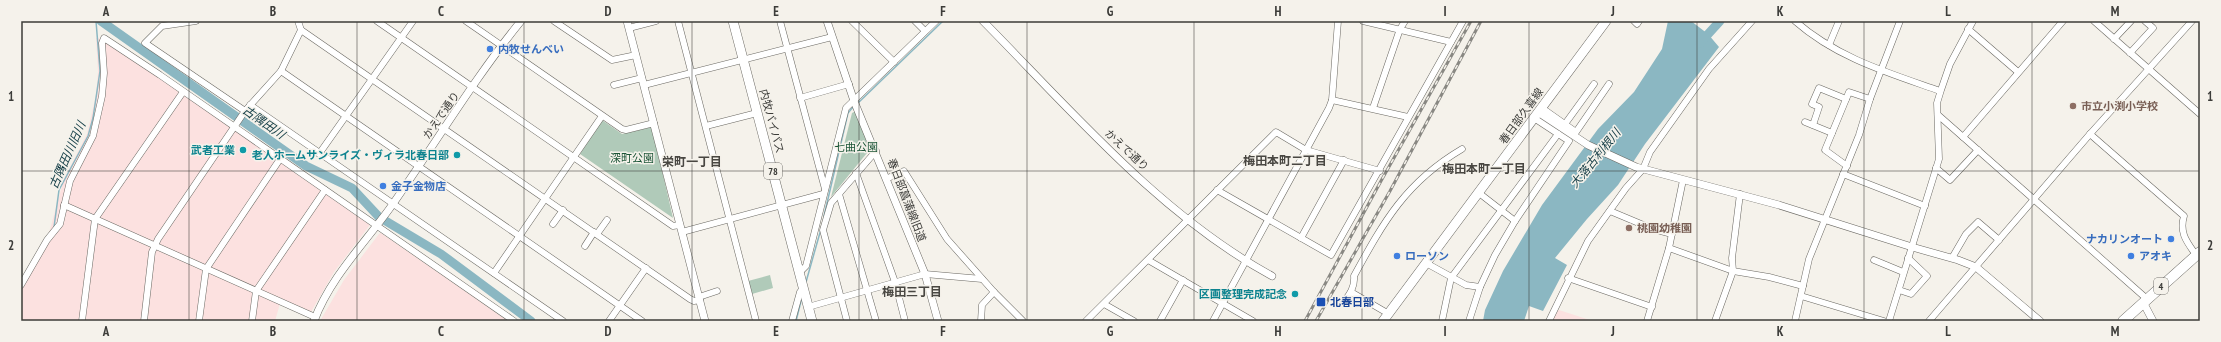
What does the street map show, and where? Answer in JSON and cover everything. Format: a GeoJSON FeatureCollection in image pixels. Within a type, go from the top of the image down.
{"type":"FeatureCollection","features":[{"type":"Feature","properties":{"kind":"highway","name":"4"},"geometry":{"type":"LineString","coordinates":[[2123,321],[2198,254]]}},
{"type":"Feature","properties":{"kind":"main road","name":"内牧バイパス"},"geometry":{"type":"LineString","coordinates":[[733,21],[812,321]]}},
{"type":"Feature","properties":{"kind":"main road","name":"春日部久喜線"},"geometry":{"type":"LineString","coordinates":[[1386,318],[1606,21]]}},
{"type":"Feature","properties":{"kind":"street"},"geometry":{"type":"LineString","coordinates":[[196,21],[162,26],[145,43],[245,111]]}},
{"type":"Feature","properties":{"kind":"street"},"geometry":{"type":"LineString","coordinates":[[298,21],[301,30],[690,299],[694,301],[717,291]]}},
{"type":"Feature","properties":{"kind":"street"},"geometry":{"type":"LineString","coordinates":[[377,21],[673,226],[681,229],[730,220],[824,191]]}},
{"type":"Feature","properties":{"kind":"street"},"geometry":{"type":"LineString","coordinates":[[319,154],[412,21]]}},
{"type":"Feature","properties":{"kind":"street"},"geometry":{"type":"LineString","coordinates":[[466,21],[602,116],[626,130],[654,123]]}},
{"type":"Feature","properties":{"kind":"street","name":"かえで通り"},"geometry":{"type":"LineString","coordinates":[[315,319],[332,286],[378,225],[502,46],[521,21]]}},
{"type":"Feature","properties":{"kind":"street"},"geometry":{"type":"LineString","coordinates":[[554,21],[612,60],[636,55]]}},
{"type":"Feature","properties":{"kind":"street"},"geometry":{"type":"LineString","coordinates":[[656,21],[628,24],[705,321]]}},
{"type":"Feature","properties":{"kind":"street"},"geometry":{"type":"LineString","coordinates":[[678,21],[756,321]]}},
{"type":"Feature","properties":{"kind":"street"},"geometry":{"type":"LineString","coordinates":[[780,21],[824,191]]}},
{"type":"Feature","properties":{"kind":"street","name":"春日部菖蒲線旧道"},"geometry":{"type":"LineString","coordinates":[[827,21],[854,101],[888,178],[925,274],[938,321]]}},
{"type":"Feature","properties":{"kind":"street"},"geometry":{"type":"LineString","coordinates":[[852,21],[894,62]]}},
{"type":"Feature","properties":{"kind":"street"},"geometry":{"type":"LineString","coordinates":[[916,21],[926,31]]}},
{"type":"Feature","properties":{"kind":"street"},"geometry":{"type":"LineString","coordinates":[[799,273],[806,266],[846,108],[936,21]]}},
{"type":"Feature","properties":{"kind":"street","name":"かえで通り"},"geometry":{"type":"LineString","coordinates":[[983,21],[1112,152],[1189,220],[1217,243],[1272,276]]}},
{"type":"Feature","properties":{"kind":"street"},"geometry":{"type":"LineString","coordinates":[[1213,321],[1332,100],[1338,21]]}},
{"type":"Feature","properties":{"kind":"street"},"geometry":{"type":"LineString","coordinates":[[1366,21],[1451,42]]}},
{"type":"Feature","properties":{"kind":"street"},"geometry":{"type":"LineString","coordinates":[[1372,108],[1400,29],[1405,21]]}},
{"type":"Feature","properties":{"kind":"street"},"geometry":{"type":"LineString","coordinates":[[1217,190],[1331,256],[1463,21]]}},
{"type":"Feature","properties":{"kind":"street"},"geometry":{"type":"LineString","coordinates":[[1634,21],[1637,24],[1639,21]]}},
{"type":"Feature","properties":{"kind":"street"},"geometry":{"type":"LineString","coordinates":[[1549,321],[1568,278],[1588,241],[1709,68],[1752,21]]}},
{"type":"Feature","properties":{"kind":"street"},"geometry":{"type":"LineString","coordinates":[[1795,21],[1828,45],[1853,60],[1940,91]]}},
{"type":"Feature","properties":{"kind":"street"},"geometry":{"type":"LineString","coordinates":[[1828,45],[1839,21]]}},
{"type":"Feature","properties":{"kind":"street"},"geometry":{"type":"LineString","coordinates":[[1795,321],[1809,259],[1844,174],[1870,99],[1900,21]]}},
{"type":"Feature","properties":{"kind":"street"},"geometry":{"type":"LineString","coordinates":[[1889,321],[1939,159],[1937,103],[1940,91],[1950,64],[1973,21]]}},
{"type":"Feature","properties":{"kind":"street"},"geometry":{"type":"LineString","coordinates":[[1963,137],[2063,21]]}},
{"type":"Feature","properties":{"kind":"street"},"geometry":{"type":"LineString","coordinates":[[2094,21],[2200,114]]}},
{"type":"Feature","properties":{"kind":"street"},"geometry":{"type":"LineString","coordinates":[[2114,39],[2131,21]]}},
{"type":"Feature","properties":{"kind":"street"},"geometry":{"type":"LineString","coordinates":[[2130,53],[2153,28],[2145,21]]}},
{"type":"Feature","properties":{"kind":"street"},"geometry":{"type":"LineString","coordinates":[[1930,321],[2090,134],[2192,21]]}},
{"type":"Feature","properties":{"kind":"street"},"geometry":{"type":"LineString","coordinates":[[1968,28],[2018,72]]}},
{"type":"Feature","properties":{"kind":"street"},"geometry":{"type":"LineString","coordinates":[[144,321],[154,246],[245,111],[281,71],[301,30]]}},
{"type":"Feature","properties":{"kind":"street"},"geometry":{"type":"LineString","coordinates":[[614,85],[643,82],[692,73],[788,50],[832,37]]}},
{"type":"Feature","properties":{"kind":"street"},"geometry":{"type":"LineString","coordinates":[[21,285],[48,240],[60,224],[70,181],[93,136],[100,110],[104,73],[102,39],[109,40],[183,92],[235,125],[280,159],[378,225],[514,321]]}},
{"type":"Feature","properties":{"kind":"street"},"geometry":{"type":"LineString","coordinates":[[281,71],[345,117],[642,321]]}},
{"type":"Feature","properties":{"kind":"street"},"geometry":{"type":"LineString","coordinates":[[800,98],[848,84]]}},
{"type":"Feature","properties":{"kind":"street"},"geometry":{"type":"LineString","coordinates":[[1565,124],[1594,84]]}},
{"type":"Feature","properties":{"kind":"street"},"geometry":{"type":"LineString","coordinates":[[1538,112],[1565,124],[1576,132],[1609,84]]}},
{"type":"Feature","properties":{"kind":"street"},"geometry":{"type":"LineString","coordinates":[[1813,125],[1819,107],[1812,104],[1818,88],[1846,98]]}},
{"type":"Feature","properties":{"kind":"street"},"geometry":{"type":"LineString","coordinates":[[82,321],[95,219],[183,92]]}},
{"type":"Feature","properties":{"kind":"street"},"geometry":{"type":"LineString","coordinates":[[1847,166],[1825,150],[1849,92],[1870,99]]}},
{"type":"Feature","properties":{"kind":"street"},"geometry":{"type":"LineString","coordinates":[[1332,100],[1408,117]]}},
{"type":"Feature","properties":{"kind":"street"},"geometry":{"type":"LineString","coordinates":[[250,105],[392,205],[564,321]]}},
{"type":"Feature","properties":{"kind":"street"},"geometry":{"type":"LineString","coordinates":[[1538,112],[1588,145],[1640,168],[1740,194],[1952,258],[1976,267],[2040,321]]}},
{"type":"Feature","properties":{"kind":"street"},"geometry":{"type":"LineString","coordinates":[[1469,321],[1480,287],[1494,255],[1569,141],[1558,134],[1538,112]]}},
{"type":"Feature","properties":{"kind":"street"},"geometry":{"type":"LineString","coordinates":[[706,126],[757,113]]}},
{"type":"Feature","properties":{"kind":"street"},"geometry":{"type":"LineString","coordinates":[[1938,115],[2035,200],[2145,301],[2154,321]]}},
{"type":"Feature","properties":{"kind":"street"},"geometry":{"type":"LineString","coordinates":[[494,273],[602,116]]}},
{"type":"Feature","properties":{"kind":"street"},"geometry":{"type":"LineString","coordinates":[[1805,122],[1832,133]]}},
{"type":"Feature","properties":{"kind":"street"},"geometry":{"type":"LineString","coordinates":[[1086,321],[1276,132],[1306,150],[1380,171]]}},
{"type":"Feature","properties":{"kind":"street"},"geometry":{"type":"LineString","coordinates":[[1442,321],[1451,278],[1558,134]]}},
{"type":"Feature","properties":{"kind":"street"},"geometry":{"type":"LineString","coordinates":[[2090,134],[2184,216],[2182,223],[2183,237],[2198,254]]}},
{"type":"Feature","properties":{"kind":"street"},"geometry":{"type":"LineString","coordinates":[[1343,303],[1355,284],[1354,276],[1377,233],[1395,205],[1413,186],[1462,149]]}},
{"type":"Feature","properties":{"kind":"street"},"geometry":{"type":"LineString","coordinates":[[1936,168],[1950,180],[1978,150]]}},
{"type":"Feature","properties":{"kind":"street"},"geometry":{"type":"LineString","coordinates":[[847,321],[823,230],[831,203],[876,151]]}},
{"type":"Feature","properties":{"kind":"street"},"geometry":{"type":"LineString","coordinates":[[199,321],[206,269],[280,159]]}},
{"type":"Feature","properties":{"kind":"street"},"geometry":{"type":"LineString","coordinates":[[1301,238],[1344,160]]}},
{"type":"Feature","properties":{"kind":"street"},"geometry":{"type":"LineString","coordinates":[[888,178],[904,171],[947,239],[1021,320]]}},
{"type":"Feature","properties":{"kind":"street"},"geometry":{"type":"LineString","coordinates":[[856,173],[895,282],[905,321]]}},
{"type":"Feature","properties":{"kind":"street"},"geometry":{"type":"LineString","coordinates":[[1844,174],[1925,206]]}},
{"type":"Feature","properties":{"kind":"street"},"geometry":{"type":"LineString","coordinates":[[1647,321],[1669,248],[1683,180]]}},
{"type":"Feature","properties":{"kind":"street"},"geometry":{"type":"LineString","coordinates":[[252,321],[256,291],[325,190]]}},
{"type":"Feature","properties":{"kind":"street"},"geometry":{"type":"LineString","coordinates":[[1479,193],[1515,221]]}},
{"type":"Feature","properties":{"kind":"street"},"geometry":{"type":"LineString","coordinates":[[839,194],[876,321]]}},
{"type":"Feature","properties":{"kind":"street"},"geometry":{"type":"LineString","coordinates":[[1715,321],[1733,271],[1732,258],[1740,194]]}},
{"type":"Feature","properties":{"kind":"street"},"geometry":{"type":"LineString","coordinates":[[64,205],[315,319]]}},
{"type":"Feature","properties":{"kind":"street"},"geometry":{"type":"LineString","coordinates":[[553,224],[563,210]]}},
{"type":"Feature","properties":{"kind":"street"},"geometry":{"type":"LineString","coordinates":[[1610,211],[1653,229],[1672,234]]}},
{"type":"Feature","properties":{"kind":"street"},"geometry":{"type":"LineString","coordinates":[[585,246],[607,220]]}},
{"type":"Feature","properties":{"kind":"street"},"geometry":{"type":"LineString","coordinates":[[1952,258],[1966,234],[1978,222],[1999,240]]}},
{"type":"Feature","properties":{"kind":"street"},"geometry":{"type":"LineString","coordinates":[[1669,248],[1733,271],[1769,277],[1803,286]]}},
{"type":"Feature","properties":{"kind":"street"},"geometry":{"type":"LineString","coordinates":[[1899,290],[1911,294],[1927,276],[1908,258]]}},
{"type":"Feature","properties":{"kind":"street"},"geometry":{"type":"LineString","coordinates":[[1148,260],[1253,321]]}},
{"type":"Feature","properties":{"kind":"street"},"geometry":{"type":"LineString","coordinates":[[1874,260],[1903,272]]}},
{"type":"Feature","properties":{"kind":"street"},"geometry":{"type":"LineString","coordinates":[[1426,263],[1466,285],[1480,287]]}},
{"type":"Feature","properties":{"kind":"street"},"geometry":{"type":"LineString","coordinates":[[609,321],[646,268]]}},
{"type":"Feature","properties":{"kind":"street"},"geometry":{"type":"LineString","coordinates":[[808,307],[925,274],[982,279]]}},
{"type":"Feature","properties":{"kind":"street"},"geometry":{"type":"LineString","coordinates":[[1568,278],[1652,307]]}},
{"type":"Feature","properties":{"kind":"street"},"geometry":{"type":"LineString","coordinates":[[1160,321],[1183,280]]}},
{"type":"Feature","properties":{"kind":"street"},"geometry":{"type":"LineString","coordinates":[[792,321],[800,292],[803,288]]}},
{"type":"Feature","properties":{"kind":"street"},"geometry":{"type":"LineString","coordinates":[[981,321],[982,305],[994,292]]}},
{"type":"Feature","properties":{"kind":"street"},"geometry":{"type":"LineString","coordinates":[[1351,292],[1386,318]]}},
{"type":"Feature","properties":{"kind":"street"},"geometry":{"type":"LineString","coordinates":[[1801,296],[1884,321]]}},
{"type":"Feature","properties":{"kind":"street"},"geometry":{"type":"LineString","coordinates":[[1104,304],[1134,321]]}},
{"type":"Feature","properties":{"kind":"shaded area"},"geometry":{"type":"Polygon","coordinates":[[[96,38],[103,39],[370,225],[334,272],[311,312],[281,300],[275,321],[21,321],[21,285],[47,240],[64,179],[87,134],[96,95],[98,72],[96,38]]]}},
{"type":"Feature","properties":{"kind":"shaded area"},"geometry":{"type":"Polygon","coordinates":[[[381,233],[508,321],[320,321],[344,280],[381,233]]]}},
{"type":"Feature","properties":{"kind":"shaded area"},"geometry":{"type":"Polygon","coordinates":[[[1559,310],[1593,321],[1551,321],[1554,312],[1559,310]]]}},
{"type":"Feature","properties":{"kind":"green space","name":"七曲公園"},"geometry":{"type":"Polygon","coordinates":[[[856,111],[871,148],[831,197],[852,113],[856,111]]]}},
{"type":"Feature","properties":{"kind":"green space","name":"深町公園"},"geometry":{"type":"Polygon","coordinates":[[[602,120],[622,134],[652,127],[673,218],[580,154],[602,120]]]}},
{"type":"Feature","properties":{"kind":"green space"},"geometry":{"type":"Polygon","coordinates":[[[770,275],[773,288],[752,294],[748,281],[770,275]]]}},
{"type":"Feature","properties":{"kind":"water"},"geometry":{"type":"Polygon","coordinates":[[[1668,21],[1691,21],[1708,34],[1719,47],[1645,144],[1618,185],[1587,219],[1555,258],[1567,265],[1543,311],[1529,306],[1524,321],[1483,321],[1485,310],[1503,271],[1542,205],[1598,129],[1634,92],[1662,49],[1668,21]]]}},
{"type":"Feature","properties":{"kind":"waterway","name":"古隅田川旧川"},"geometry":{"type":"LineString","coordinates":[[54,227],[59,190],[88,136],[93,118],[100,71],[96,21]]}},
{"type":"Feature","properties":{"kind":"waterway","name":"古隅田川"},"geometry":{"type":"LineString","coordinates":[[101,21],[306,166],[352,188],[379,217],[441,254],[531,321]]}},
{"type":"Feature","properties":{"kind":"waterway"},"geometry":{"type":"LineString","coordinates":[[858,103],[943,21]]}},
{"type":"Feature","properties":{"kind":"waterway","name":"大落古利根川"},"geometry":{"type":"LineString","coordinates":[[1700,43],[1720,21]]}},
{"type":"Feature","properties":{"kind":"waterway"},"geometry":{"type":"LineString","coordinates":[[824,216],[848,113],[853,107]]}},
{"type":"Feature","properties":{"kind":"waterway"},"geometry":{"type":"LineString","coordinates":[[806,282],[821,229]]}},
{"type":"Feature","properties":{"kind":"waterway"},"geometry":{"type":"LineString","coordinates":[[796,321],[802,297]]}},
{"type":"Feature","properties":{"kind":"railway"},"geometry":{"type":"LineString","coordinates":[[1305,321],[1381,181],[1471,21]]}},
{"type":"Feature","properties":{"kind":"railway"},"geometry":{"type":"LineString","coordinates":[[1316,321],[1390,191],[1481,21]]}},
{"type":"Feature","properties":{"kind":"place","name":"内牧せんべい"},"geometry":{"type":"Point","coordinates":[490,49]}},
{"type":"Feature","properties":{"kind":"place","name":"市立小渕小学校"},"geometry":{"type":"Point","coordinates":[2073,106]}},
{"type":"Feature","properties":{"kind":"place","name":"武者工業"},"geometry":{"type":"Point","coordinates":[243,150]}},
{"type":"Feature","properties":{"kind":"place","name":"老人ホームサンライズ・ヴィラ北春日部"},"geometry":{"type":"Point","coordinates":[457,155]}},
{"type":"Feature","properties":{"kind":"place","name":"金子金物店"},"geometry":{"type":"Point","coordinates":[383,186]}},
{"type":"Feature","properties":{"kind":"place","name":"桃園幼稚園"},"geometry":{"type":"Point","coordinates":[1629,228]}},
{"type":"Feature","properties":{"kind":"place","name":"ナカリンオート"},"geometry":{"type":"Point","coordinates":[2171,239]}},
{"type":"Feature","properties":{"kind":"place","name":"ローソン"},"geometry":{"type":"Point","coordinates":[1397,256]}},
{"type":"Feature","properties":{"kind":"place","name":"アオキ"},"geometry":{"type":"Point","coordinates":[2131,256]}},
{"type":"Feature","properties":{"kind":"place","name":"区画整理完成記念"},"geometry":{"type":"Point","coordinates":[1295,294]}},
{"type":"Feature","properties":{"kind":"place","name":"北春日部"},"geometry":{"type":"Point","coordinates":[1321,302]}},
{"type":"Feature","properties":{"kind":"district","name":"梅田本町二丁目"},"geometry":{"type":"Point","coordinates":[1285,160]}},
{"type":"Feature","properties":{"kind":"district","name":"栄町一丁目"},"geometry":{"type":"Point","coordinates":[692,161]}},
{"type":"Feature","properties":{"kind":"district","name":"梅田本町一丁目"},"geometry":{"type":"Point","coordinates":[1484,168]}},
{"type":"Feature","properties":{"kind":"district","name":"梅田三丁目"},"geometry":{"type":"Point","coordinates":[912,291]}}]}
